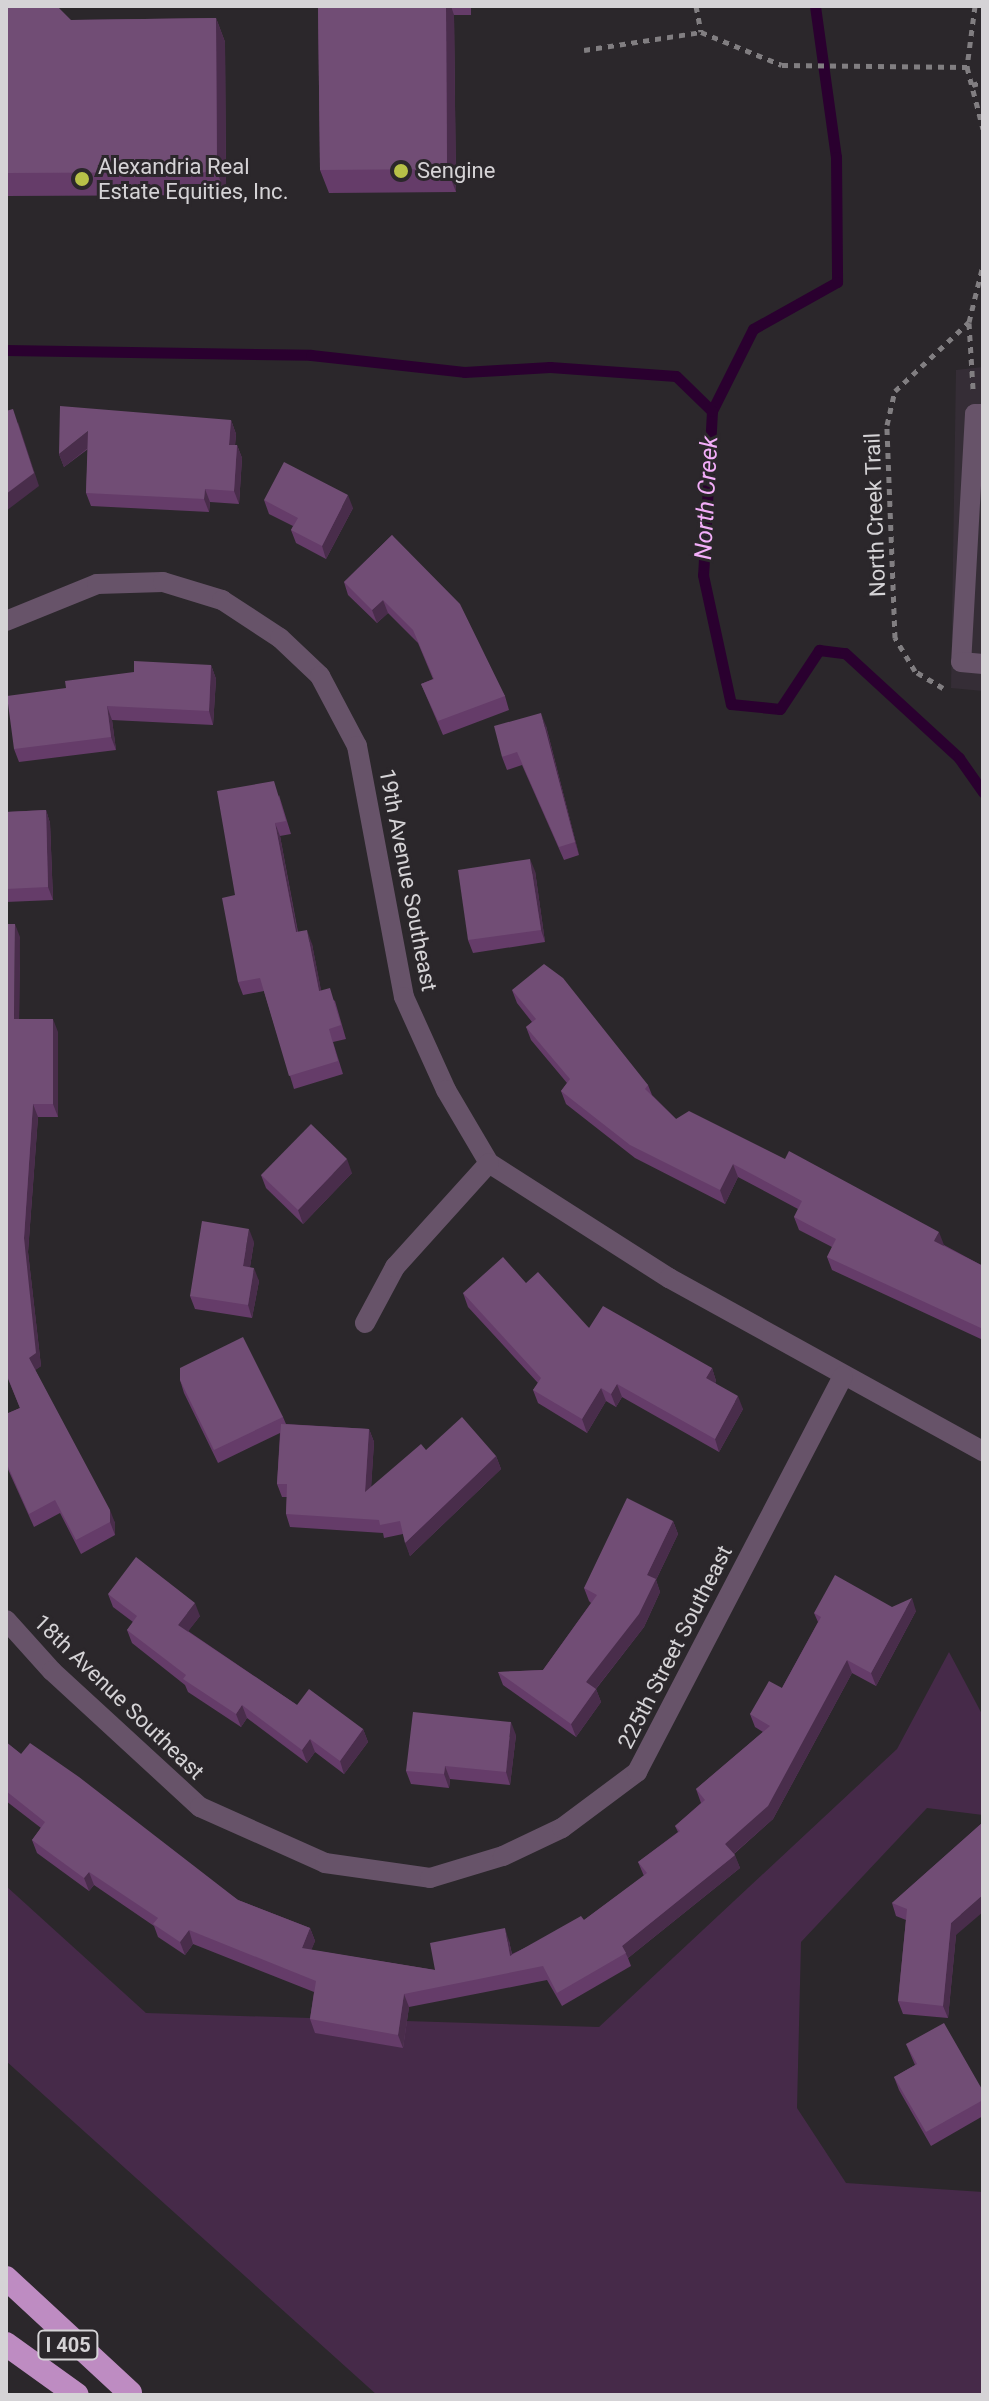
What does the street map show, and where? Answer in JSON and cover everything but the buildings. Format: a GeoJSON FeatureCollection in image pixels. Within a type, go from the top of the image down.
{"type":"FeatureCollection","features":[{"type":"Feature","properties":{"kind":"highway"},"geometry":{"type":"LineString","coordinates":[[6,2278],[132,2394]]}},
{"type":"Feature","properties":{"kind":"highway","name":"I 405"},"geometry":{"type":"LineString","coordinates":[[6,2297],[132,2394]]}},
{"type":"Feature","properties":{"kind":"highway","name":"I 405"},"geometry":{"type":"LineString","coordinates":[[6,2344],[77,2395]]}},
{"type":"Feature","properties":{"kind":"street"},"geometry":{"type":"LineString","coordinates":[[979,414],[961,662],[983,664]]}},
{"type":"Feature","properties":{"kind":"street","name":"19th Avenue Southeast"},"geometry":{"type":"LineString","coordinates":[[6,621],[97,584],[163,582],[222,600],[280,638],[320,676],[357,746],[404,997],[446,1090],[489,1163],[669,1278],[983,1451]]}},
{"type":"Feature","properties":{"kind":"street"},"geometry":{"type":"LineString","coordinates":[[365,1323],[395,1267],[489,1163]]}},
{"type":"Feature","properties":{"kind":"street","name":"225th Street Southeast"},"geometry":{"type":"LineString","coordinates":[[200,1807],[325,1863],[430,1878],[503,1856],[562,1828],[637,1772],[843,1376]]}},
{"type":"Feature","properties":{"kind":"street","name":"18th Avenue Southeast"},"geometry":{"type":"LineString","coordinates":[[6,1620],[52,1671],[200,1807]]}},
{"type":"Feature","properties":{"kind":"path"},"geometry":{"type":"LineString","coordinates":[[696,6],[701,32]]}},
{"type":"Feature","properties":{"kind":"path"},"geometry":{"type":"LineString","coordinates":[[975,6],[967,67],[983,129]]}},
{"type":"Feature","properties":{"kind":"path"},"geometry":{"type":"LineString","coordinates":[[584,50],[701,32],[782,65],[905,63],[967,67]]}},
{"type":"Feature","properties":{"kind":"path"},"geometry":{"type":"LineString","coordinates":[[972,85],[983,82]]}},
{"type":"Feature","properties":{"kind":"path"},"geometry":{"type":"LineString","coordinates":[[979,414],[969,322],[983,265]]}},
{"type":"Feature","properties":{"kind":"path","name":"North Creek Trail"},"geometry":{"type":"LineString","coordinates":[[948,691],[915,671],[895,638],[887,425],[895,391],[969,322]]}},
{"type":"Feature","properties":{"kind":"shaded area"},"geometry":{"type":"Polygon","coordinates":[[[983,367],[983,691],[951,688],[956,370],[983,367]]]}},
{"type":"Feature","properties":{"kind":"shaded area"},"geometry":{"type":"Polygon","coordinates":[[[949,1652],[983,1716],[983,1815],[927,1808],[801,1942],[797,2108],[846,2183],[983,2192],[983,2395],[377,2395],[6,2061],[6,1886],[146,2013],[599,2027],[897,1749],[949,1652]]]}},
{"type":"Feature","properties":{"kind":"waterway","name":"North Creek"},"geometry":{"type":"LineString","coordinates":[[815,6],[836,157],[837,282],[753,329],[712,411],[703,575],[731,704],[780,709],[819,650],[845,653],[959,758],[983,792]]}},
{"type":"Feature","properties":{"kind":"waterway"},"geometry":{"type":"LineString","coordinates":[[6,350],[311,355],[464,372],[550,367],[676,376],[712,411]]}},
{"type":"Feature","properties":{"kind":"place","name":"Sengine"},"geometry":{"type":"Point","coordinates":[401,171]}},
{"type":"Feature","properties":{"kind":"place","name":"Alexandria Real Estate Equities, Inc."},"geometry":{"type":"Point","coordinates":[82,179]}}]}
